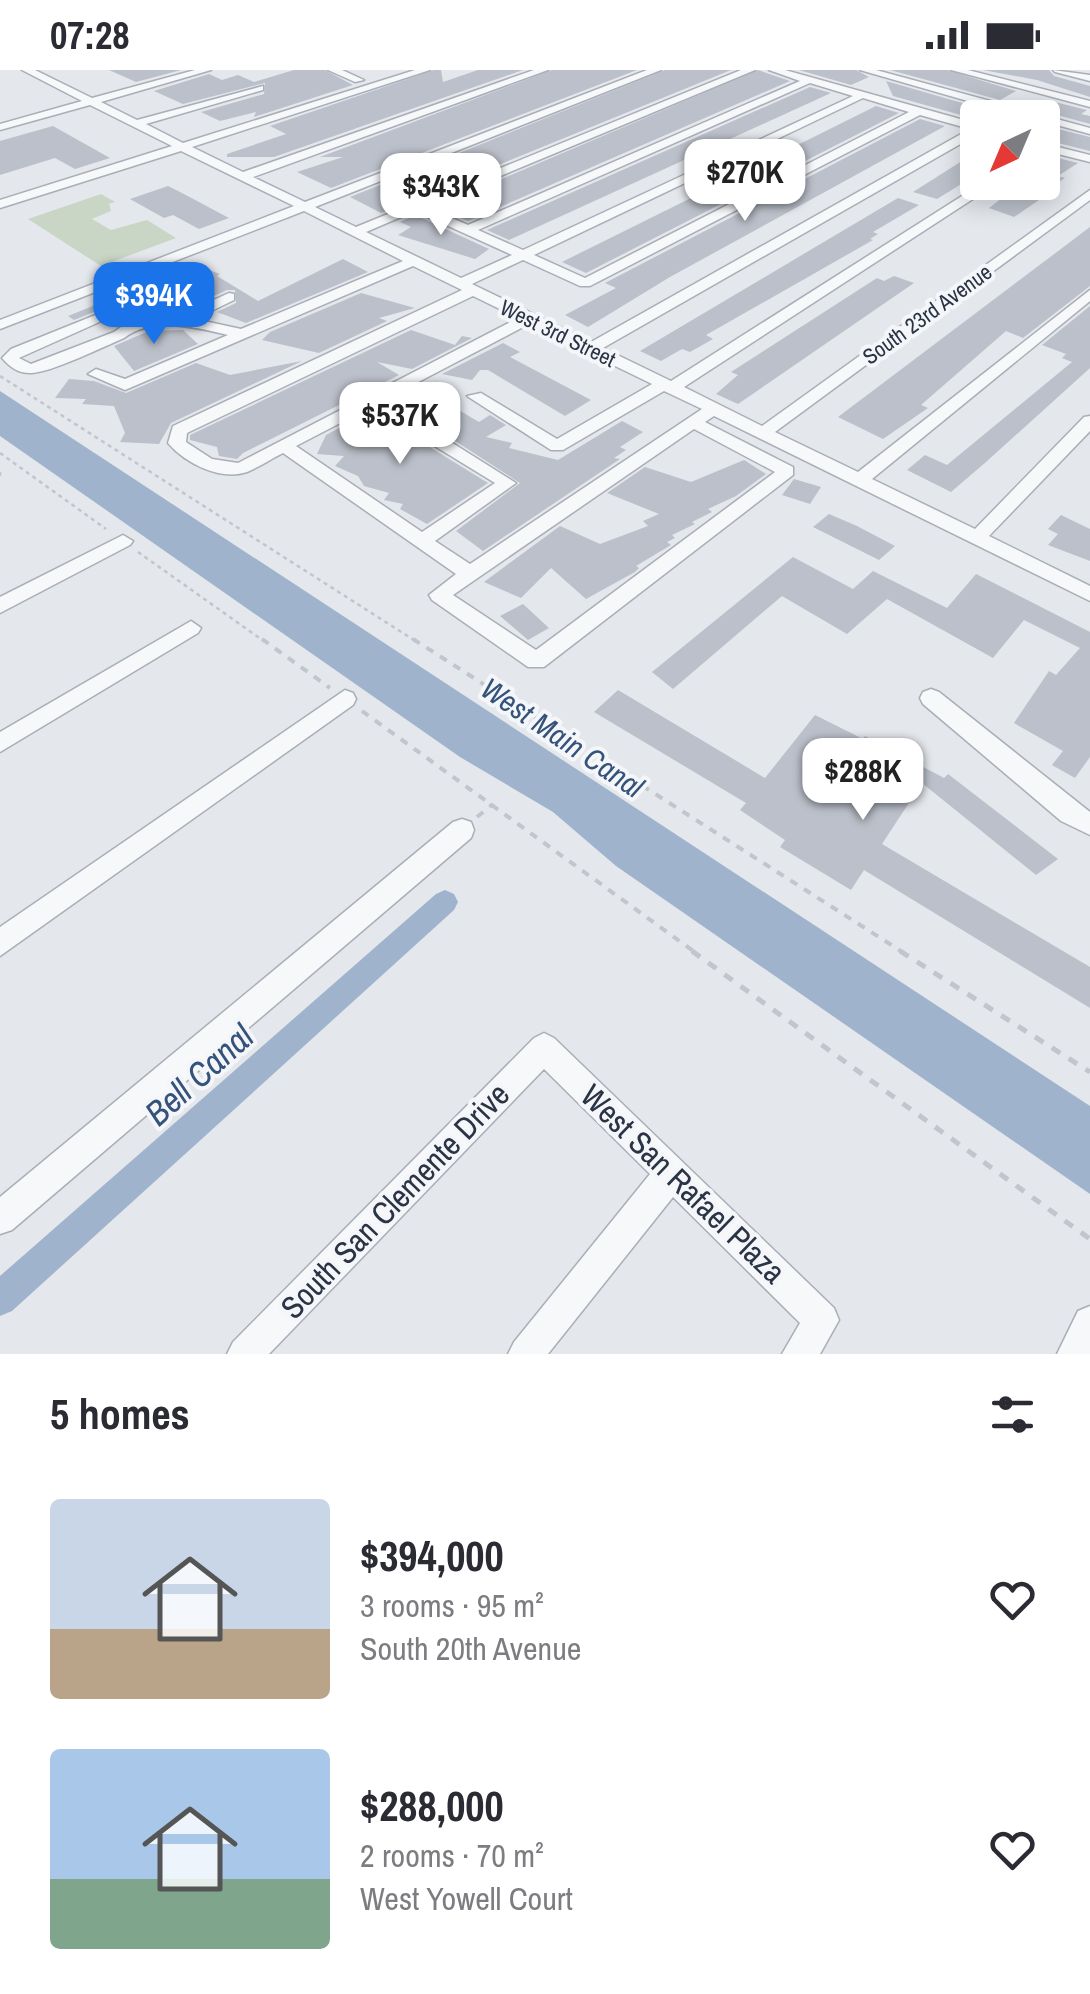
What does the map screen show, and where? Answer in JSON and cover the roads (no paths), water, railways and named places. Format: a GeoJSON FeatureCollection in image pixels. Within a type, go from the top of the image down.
{"type":"FeatureCollection","features":[{"type":"Feature","properties":{"kind":"street","name":"West 3rd Street"},"geometry":{"type":"LineString","coordinates":[[27,70],[1090,594]]}},
{"type":"Feature","properties":{"kind":"street"},"geometry":{"type":"LineString","coordinates":[[0,127],[206,70]]}},
{"type":"Feature","properties":{"kind":"street"},"geometry":{"type":"LineString","coordinates":[[333,70],[359,80]]}},
{"type":"Feature","properties":{"kind":"street"},"geometry":{"type":"LineString","coordinates":[[0,204],[425,70]]}},
{"type":"Feature","properties":{"kind":"street"},"geometry":{"type":"LineString","coordinates":[[242,176],[543,70]]}},
{"type":"Feature","properties":{"kind":"street"},"geometry":{"type":"LineString","coordinates":[[0,326],[656,70]]}},
{"type":"Feature","properties":{"kind":"street"},"geometry":{"type":"LineString","coordinates":[[354,232],[750,70]]}},
{"type":"Feature","properties":{"kind":"street"},"geometry":{"type":"LineString","coordinates":[[774,70],[960,123]]}},
{"type":"Feature","properties":{"kind":"street"},"geometry":{"type":"LineString","coordinates":[[865,70],[976,100]]}},
{"type":"Feature","properties":{"kind":"street"},"geometry":{"type":"LineString","coordinates":[[956,70],[1090,104]]}},
{"type":"Feature","properties":{"kind":"street"},"geometry":{"type":"LineString","coordinates":[[1058,70],[1090,78]]}},
{"type":"Feature","properties":{"kind":"street"},"geometry":{"type":"LineString","coordinates":[[468,230],[810,80]]}},
{"type":"Feature","properties":{"kind":"street"},"geometry":{"type":"LineString","coordinates":[[136,124],[259,88]]}},
{"type":"Feature","properties":{"kind":"street"},"geometry":{"type":"LineString","coordinates":[[529,318],[241,468],[218,468],[196,461],[177,443],[178,430],[467,287],[522,255],[862,95]]}},
{"type":"Feature","properties":{"kind":"street"},"geometry":{"type":"LineString","coordinates":[[416,207],[585,284],[919,111]]}},
{"type":"Feature","properties":{"kind":"street"},"geometry":{"type":"LineString","coordinates":[[1060,123],[1090,131]]}},
{"type":"Feature","properties":{"kind":"street"},"geometry":{"type":"LineString","coordinates":[[590,349],[960,138]]}},
{"type":"Feature","properties":{"kind":"street"},"geometry":{"type":"LineString","coordinates":[[1060,152],[1090,159]]}},
{"type":"Feature","properties":{"kind":"street","name":"South 23rd Avenue"},"geometry":{"type":"LineString","coordinates":[[763,434],[1090,194]]}},
{"type":"Feature","properties":{"kind":"street"},"geometry":{"type":"LineString","coordinates":[[475,396],[557,446],[668,386],[964,200]]}},
{"type":"Feature","properties":{"kind":"street"},"geometry":{"type":"LineString","coordinates":[[96,374],[126,384],[413,261]]}},
{"type":"Feature","properties":{"kind":"street"},"geometry":{"type":"LineString","coordinates":[[859,480],[1090,294]]}},
{"type":"Feature","properties":{"kind":"street"},"geometry":{"type":"LineString","coordinates":[[78,295],[123,325],[181,320],[242,334]]}},
{"type":"Feature","properties":{"kind":"street"},"geometry":{"type":"LineString","coordinates":[[181,320],[228,298]]}},
{"type":"Feature","properties":{"kind":"street"},"geometry":{"type":"LineString","coordinates":[[108,315],[10,358],[19,366],[32,369],[119,335],[133,325]]}},
{"type":"Feature","properties":{"kind":"street"},"geometry":{"type":"LineString","coordinates":[[372,400],[507,483],[422,541]]}},
{"type":"Feature","properties":{"kind":"street"},"geometry":{"type":"LineString","coordinates":[[694,422],[787,471],[536,661],[439,595],[713,408]]}},
{"type":"Feature","properties":{"kind":"street"},"geometry":{"type":"LineString","coordinates":[[977,538],[1083,439],[1090,421]]}},
{"type":"Feature","properties":{"kind":"street"},"geometry":{"type":"LineString","coordinates":[[284,446],[470,574]]}},
{"type":"Feature","properties":{"kind":"street"},"geometry":{"type":"LineString","coordinates":[[0,606],[122,541]]}},
{"type":"Feature","properties":{"kind":"street"},"geometry":{"type":"LineString","coordinates":[[0,744],[190,628]]}},
{"type":"Feature","properties":{"kind":"street"},"geometry":{"type":"LineString","coordinates":[[932,698],[1070,814],[1090,824]]}},
{"type":"Feature","properties":{"kind":"street"},"geometry":{"type":"LineString","coordinates":[[0,943],[345,699]]}},
{"type":"Feature","properties":{"kind":"street"},"geometry":{"type":"LineString","coordinates":[[0,1218],[462,830]]}},
{"type":"Feature","properties":{"kind":"street","name":"West San Rafael Plaza"},"geometry":{"type":"LineString","coordinates":[[544,1048],[822,1320],[800,1354]]}},
{"type":"Feature","properties":{"kind":"street","name":"South San Clemente Drive"},"geometry":{"type":"LineString","coordinates":[[245,1354],[544,1048]]}},
{"type":"Feature","properties":{"kind":"street"},"geometry":{"type":"LineString","coordinates":[[526,1354],[671,1174]]}},
{"type":"Feature","properties":{"kind":"street"},"geometry":{"type":"LineString","coordinates":[[1075,1354],[1090,1322]]}},
{"type":"Feature","properties":{"kind":"water"},"geometry":{"type":"Polygon","coordinates":[[[0,391],[1090,1106],[1090,1194],[616,866],[553,812],[460,757],[0,436],[0,391]]]}},
{"type":"Feature","properties":{"kind":"waterway","name":"Bell Canal"},"geometry":{"type":"LineString","coordinates":[[0,1299],[445,902]]}},
{"type":"Feature","properties":{"kind":"water label","name":"West Main Canal"},"geometry":{"type":"Point","coordinates":[562,738]}}]}
